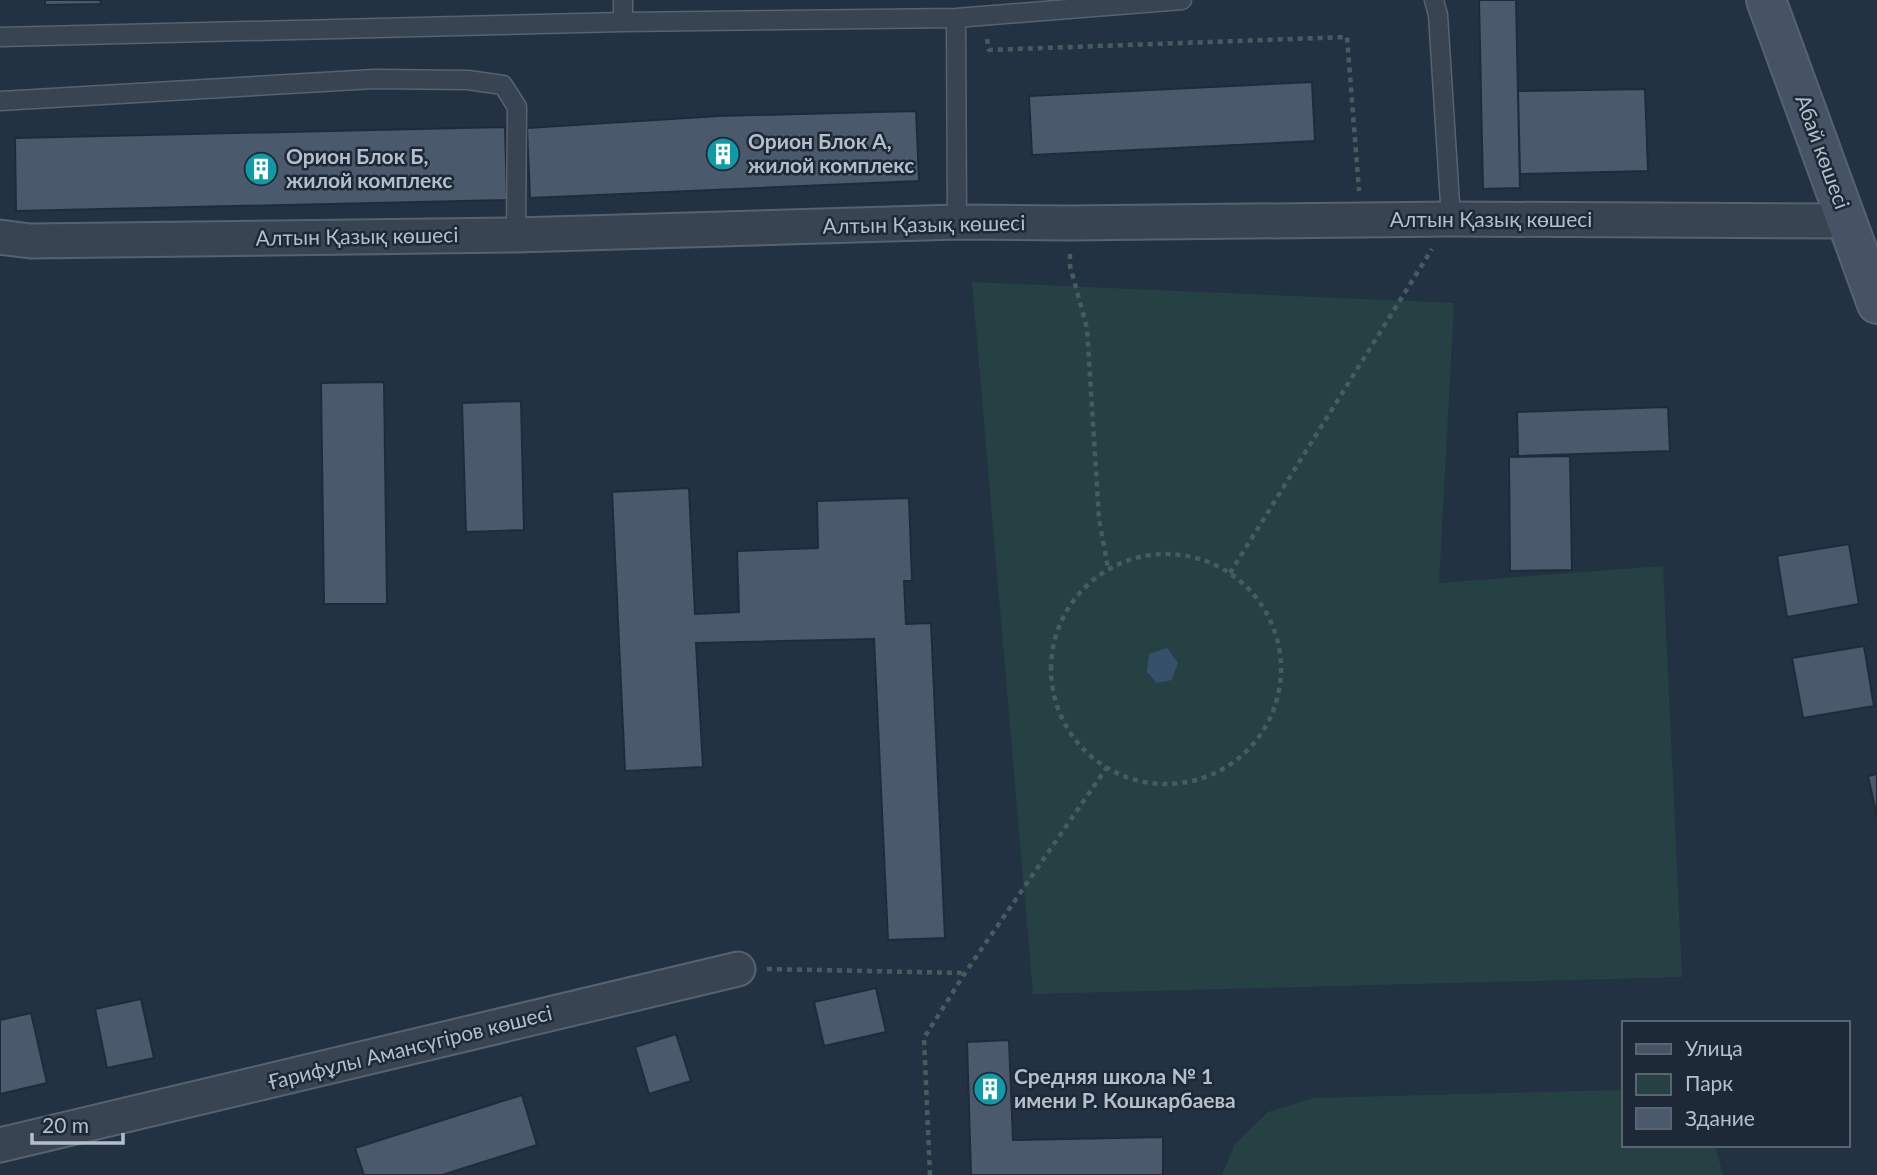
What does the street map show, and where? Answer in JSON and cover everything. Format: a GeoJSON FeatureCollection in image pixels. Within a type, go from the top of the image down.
{"type":"FeatureCollection","features":[{"type":"Feature","properties":{"kind":"street","name":"Абай көшесі"},"geometry":{"type":"LineString","coordinates":[[1766,0],[1849,221],[1877,304]]}},
{"type":"Feature","properties":{"kind":"street","name":"Алтын Қазық көшесі"},"geometry":{"type":"LineString","coordinates":[[0,237],[30,241],[516,234],[957,222],[1451,219],[1849,221]]}},
{"type":"Feature","properties":{"kind":"street","name":"Ғарифұлы Амансүгіров көшесі"},"geometry":{"type":"LineString","coordinates":[[0,1146],[738,969]]}},
{"type":"Feature","properties":{"kind":"lane"},"geometry":{"type":"LineString","coordinates":[[623,0],[623,22]]}},
{"type":"Feature","properties":{"kind":"lane"},"geometry":{"type":"LineString","coordinates":[[0,37],[623,22],[956,18],[981,8],[1182,0]]}},
{"type":"Feature","properties":{"kind":"lane"},"geometry":{"type":"LineString","coordinates":[[1433,0],[1438,15],[1451,219]]}},
{"type":"Feature","properties":{"kind":"lane"},"geometry":{"type":"LineString","coordinates":[[956,18],[957,222]]}},
{"type":"Feature","properties":{"kind":"lane"},"geometry":{"type":"LineString","coordinates":[[0,101],[374,79],[468,80],[503,85],[517,107],[516,234]]}},
{"type":"Feature","properties":{"kind":"path"},"geometry":{"type":"LineString","coordinates":[[981,8],[989,51],[1347,37],[1361,220]]}},
{"type":"Feature","properties":{"kind":"path"},"geometry":{"type":"LineString","coordinates":[[1230,573],[1451,219]]}},
{"type":"Feature","properties":{"kind":"path"},"geometry":{"type":"LineString","coordinates":[[1069,223],[1070,266],[1087,328],[1099,519],[1108,568]]}},
{"type":"Feature","properties":{"kind":"path"},"geometry":{"type":"LineString","coordinates":[[1157,553],[1195,557],[1230,573],[1257,599],[1275,632],[1281,669],[1275,707],[1257,740],[1230,766],[1195,781],[1158,785],[1121,776],[1089,755],[1065,725],[1052,689],[1052,651],[1064,614],[1087,584],[1108,568],[1157,553]]}},
{"type":"Feature","properties":{"kind":"path"},"geometry":{"type":"LineString","coordinates":[[930,1175],[924,1038],[965,973],[1107,767]]}},
{"type":"Feature","properties":{"kind":"path"},"geometry":{"type":"LineString","coordinates":[[738,969],[965,973]]}},
{"type":"Feature","properties":{"kind":"green space"},"geometry":{"type":"Polygon","coordinates":[[[972,282],[1454,303],[1439,583],[1663,566],[1682,977],[1033,994],[972,282]]]}},
{"type":"Feature","properties":{"kind":"green space"},"geometry":{"type":"Polygon","coordinates":[[[1622,1090],[1622,1147],[1716,1147],[1723,1175],[1222,1175],[1235,1144],[1268,1112],[1314,1098],[1622,1090]]]}},
{"type":"Feature","properties":{"kind":"water"},"geometry":{"type":"Polygon","coordinates":[[[1167,648],[1178,663],[1172,680],[1157,683],[1147,672],[1149,654],[1167,648]]]}},
{"type":"Feature","properties":{"kind":"building"},"geometry":{"type":"Polygon","coordinates":[[[45,0],[100,0],[101,4],[45,5],[45,0]]]}},
{"type":"Feature","properties":{"kind":"building"},"geometry":{"type":"Polygon","coordinates":[[[1479,0],[1516,0],[1520,188],[1483,189],[1479,0]]]}},
{"type":"Feature","properties":{"kind":"building"},"geometry":{"type":"Polygon","coordinates":[[[1312,82],[1315,141],[1032,155],[1029,96],[1312,82]]]}},
{"type":"Feature","properties":{"kind":"building"},"geometry":{"type":"Polygon","coordinates":[[[1645,89],[1648,171],[1520,174],[1518,91],[1645,89]]]}},
{"type":"Feature","properties":{"kind":"building","name":"Орион Блок А, жилой комплекс"},"geometry":{"type":"Polygon","coordinates":[[[916,111],[919,181],[530,198],[527,128],[719,116],[916,111]]]}},
{"type":"Feature","properties":{"kind":"building","name":"Орион Блок Б, жилой комплекс"},"geometry":{"type":"Polygon","coordinates":[[[505,127],[507,200],[16,211],[15,138],[505,127]]]}},
{"type":"Feature","properties":{"kind":"building"},"geometry":{"type":"Polygon","coordinates":[[[384,382],[387,604],[324,604],[321,383],[384,382]]]}},
{"type":"Feature","properties":{"kind":"building"},"geometry":{"type":"Polygon","coordinates":[[[521,401],[524,530],[466,532],[462,403],[521,401]]]}},
{"type":"Feature","properties":{"kind":"building"},"geometry":{"type":"Polygon","coordinates":[[[1668,407],[1670,451],[1518,456],[1517,412],[1668,407]]]}},
{"type":"Feature","properties":{"kind":"building"},"geometry":{"type":"Polygon","coordinates":[[[1570,456],[1572,570],[1510,571],[1509,457],[1570,456]]]}},
{"type":"Feature","properties":{"kind":"building"},"geometry":{"type":"Polygon","coordinates":[[[689,488],[695,614],[739,612],[737,551],[818,548],[817,501],[909,498],[912,581],[904,581],[906,624],[931,623],[945,938],[888,940],[874,639],[696,643],[703,767],[625,771],[612,492],[689,488]]]}},
{"type":"Feature","properties":{"kind":"building"},"geometry":{"type":"Polygon","coordinates":[[[1849,544],[1859,604],[1787,617],[1777,556],[1849,544]]]}},
{"type":"Feature","properties":{"kind":"building"},"geometry":{"type":"Polygon","coordinates":[[[1864,646],[1874,706],[1803,718],[1792,658],[1864,646]]]}},
{"type":"Feature","properties":{"kind":"building"},"geometry":{"type":"Polygon","coordinates":[[[1877,774],[1877,817],[1868,776],[1877,774]]]}},
{"type":"Feature","properties":{"kind":"building"},"geometry":{"type":"Polygon","coordinates":[[[876,988],[886,1032],[824,1046],[814,1002],[876,988]]]}},
{"type":"Feature","properties":{"kind":"building"},"geometry":{"type":"Polygon","coordinates":[[[141,999],[154,1058],[107,1068],[95,1009],[141,999]]]}},
{"type":"Feature","properties":{"kind":"building"},"geometry":{"type":"Polygon","coordinates":[[[31,1013],[47,1083],[0,1094],[0,1020],[31,1013]]]}},
{"type":"Feature","properties":{"kind":"building"},"geometry":{"type":"Polygon","coordinates":[[[676,1034],[691,1081],[649,1094],[635,1047],[676,1034]]]}},
{"type":"Feature","properties":{"kind":"building","name":"Средняя школа № 1 имени Р. Кошкарбаева"},"geometry":{"type":"Polygon","coordinates":[[[1009,1040],[1013,1140],[1163,1137],[1163,1175],[971,1175],[967,1042],[1009,1040]]]}},
{"type":"Feature","properties":{"kind":"building"},"geometry":{"type":"Polygon","coordinates":[[[522,1095],[537,1145],[442,1175],[364,1175],[355,1148],[522,1095]]]}},
{"type":"Feature","properties":{"kind":"place","name":"Орион Блок А, жилой комплекс"},"geometry":{"type":"Point","coordinates":[723,154]}},
{"type":"Feature","properties":{"kind":"place","name":"Орион Блок Б, жилой комплекс"},"geometry":{"type":"Point","coordinates":[261,169]}},
{"type":"Feature","properties":{"kind":"place","name":"Средняя школа № 1 имени Р. Кошкарбаева"},"geometry":{"type":"Point","coordinates":[990,1089]}}]}
